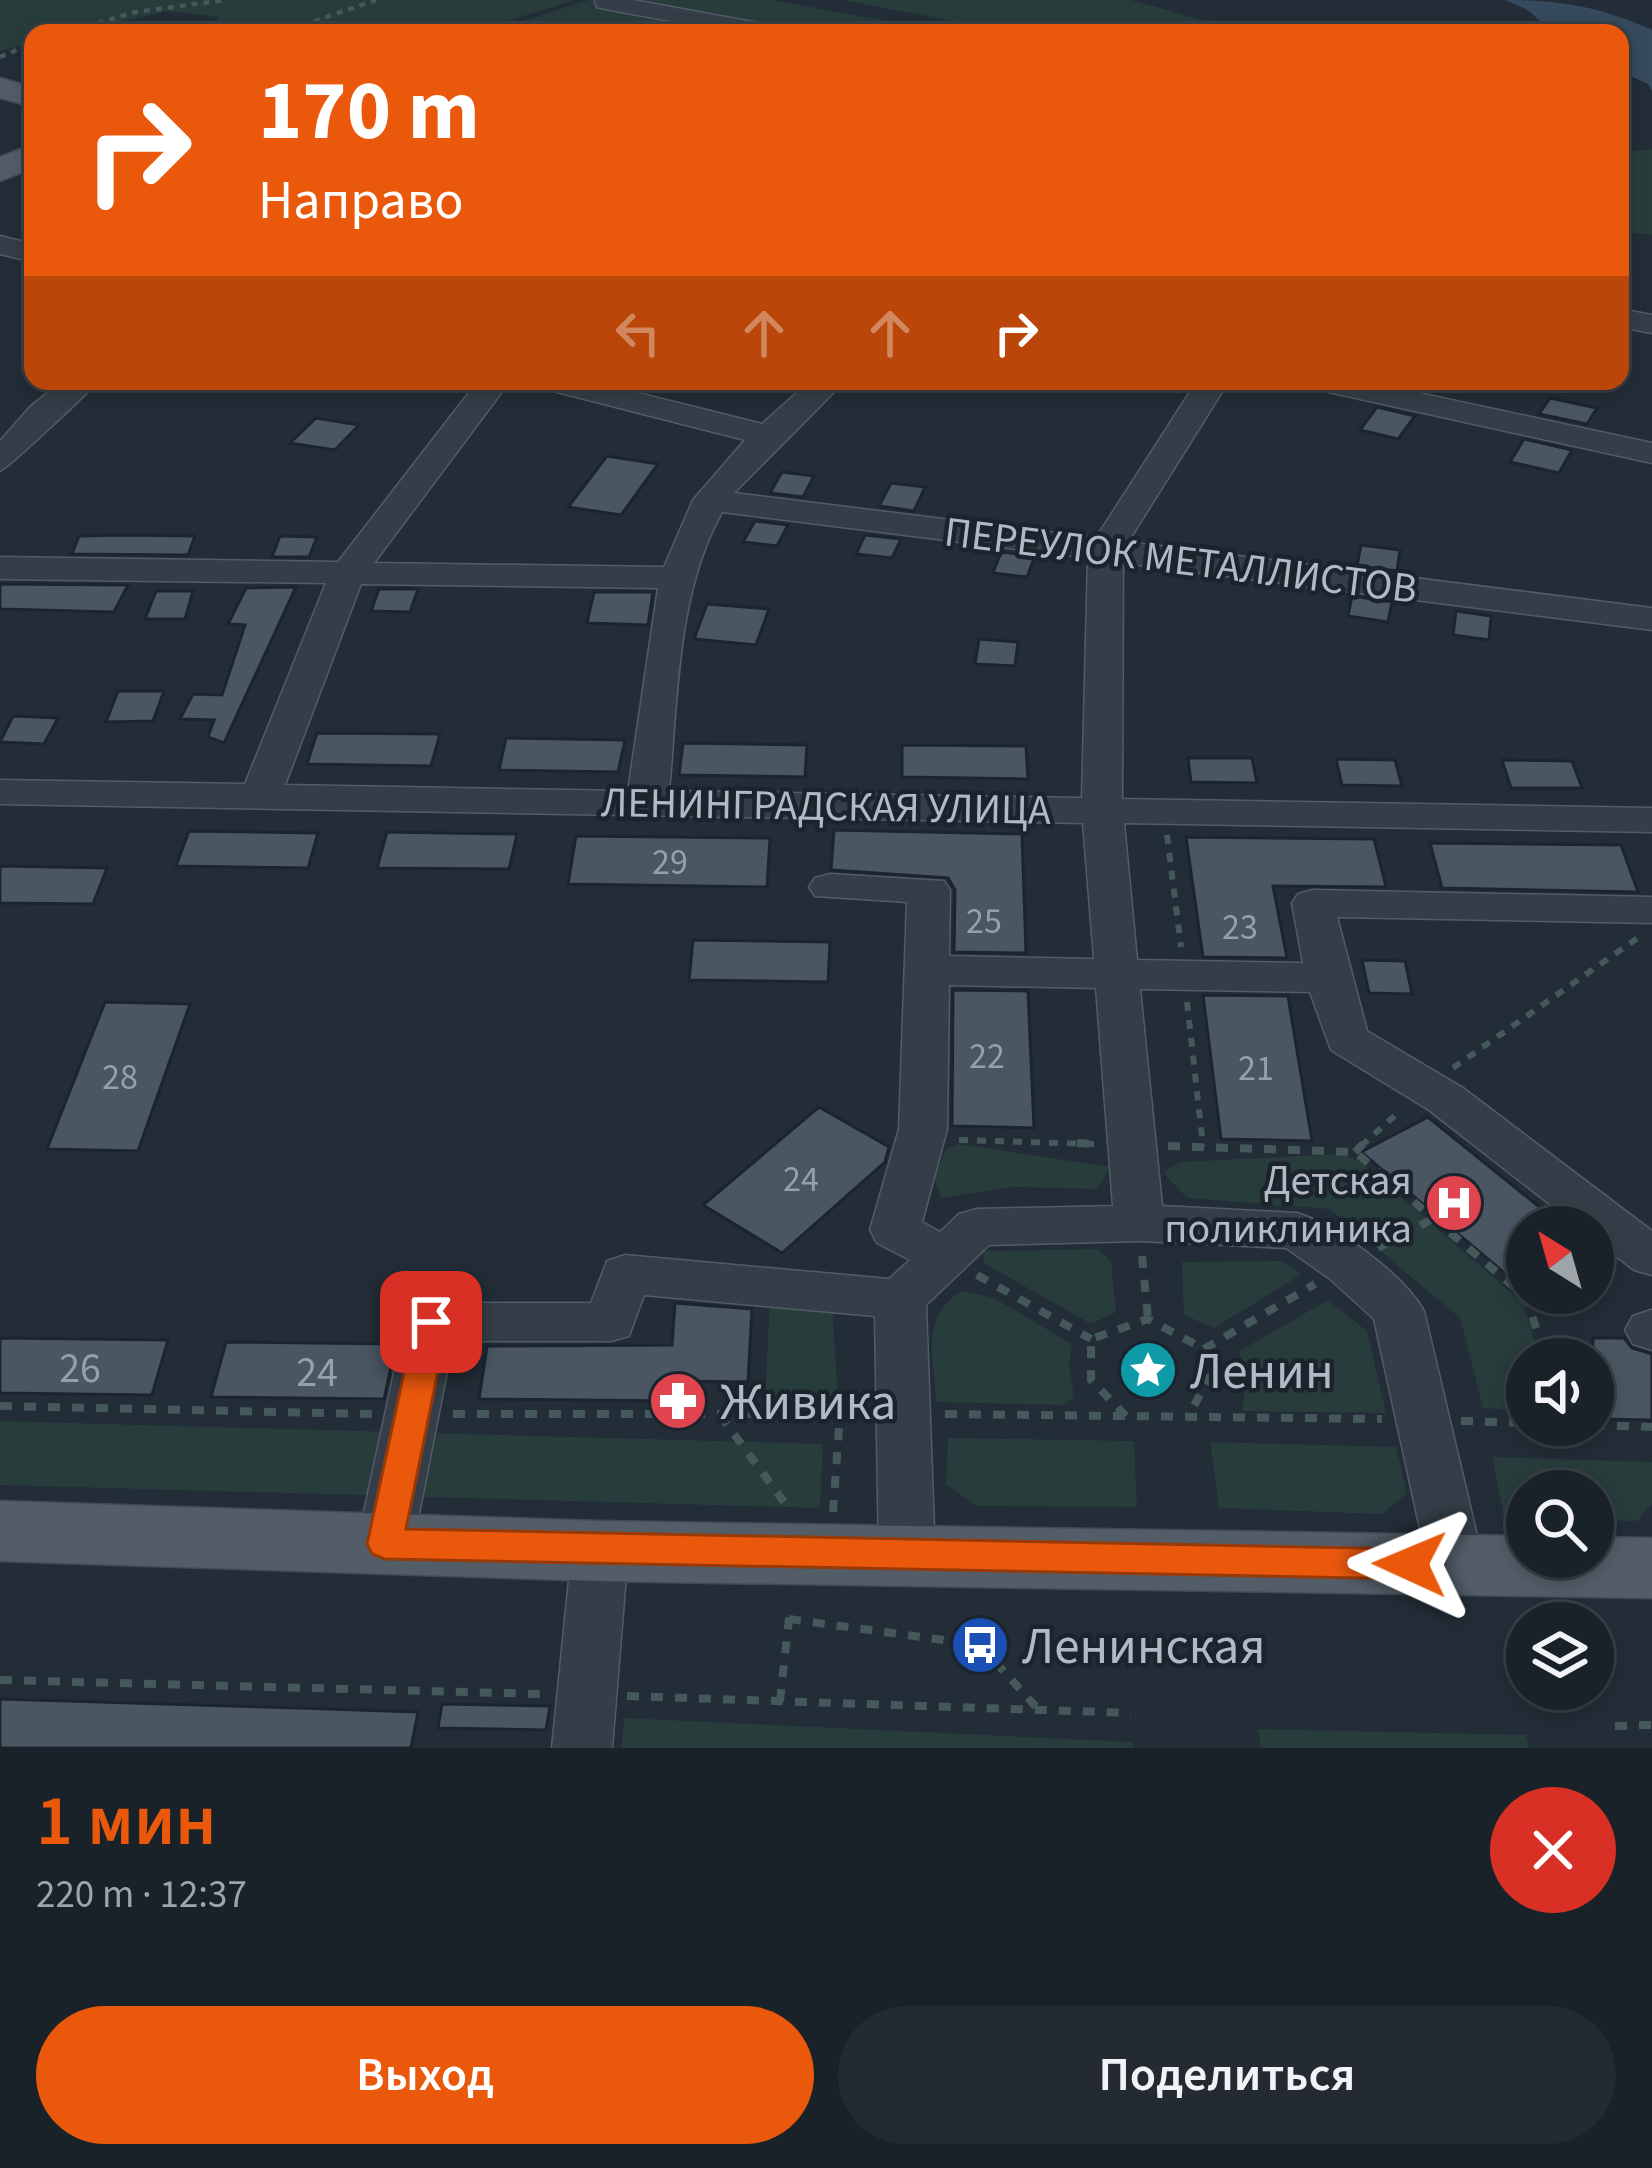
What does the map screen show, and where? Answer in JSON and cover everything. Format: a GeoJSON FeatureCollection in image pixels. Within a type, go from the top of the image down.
{"type":"FeatureCollection","features":[{"type":"Feature","properties":{"kind":"main road"},"geometry":{"type":"LineString","coordinates":[[0,1531],[600,1551],[1652,1568]]}},
{"type":"Feature","properties":{"kind":"street"},"geometry":{"type":"LineString","coordinates":[[605,2],[726,24]]}},
{"type":"Feature","properties":{"kind":"street"},"geometry":{"type":"LineString","coordinates":[[0,461],[41,414],[71,390]]}},
{"type":"Feature","properties":{"kind":"street"},"geometry":{"type":"LineString","coordinates":[[259,799],[347,574],[487,390]]}},
{"type":"Feature","properties":{"kind":"street"},"geometry":{"type":"LineString","coordinates":[[588,390],[769,436]]}},
{"type":"Feature","properties":{"kind":"street"},"geometry":{"type":"LineString","coordinates":[[647,804],[676,578],[710,500],[819,390]]}},
{"type":"Feature","properties":{"kind":"street"},"geometry":{"type":"LineString","coordinates":[[1139,1223],[1102,808],[1106,550],[1207,390]]}},
{"type":"Feature","properties":{"kind":"street"},"geometry":{"type":"LineString","coordinates":[[1361,390],[1652,453]]}},
{"type":"Feature","properties":{"kind":"street"},"geometry":{"type":"LineString","coordinates":[[0,408],[41,414]]}},
{"type":"Feature","properties":{"kind":"street","name":"ПЕРЕУЛОК МЕТАЛЛИСТОВ"},"geometry":{"type":"LineString","coordinates":[[710,500],[1652,619]]}},
{"type":"Feature","properties":{"kind":"street"},"geometry":{"type":"LineString","coordinates":[[0,568],[676,578]]}},
{"type":"Feature","properties":{"kind":"street","name":"ЛЕНИНГРАДСКАЯ УЛИЦА"},"geometry":{"type":"LineString","coordinates":[[0,792],[1102,808],[1649,827]]}},
{"type":"Feature","properties":{"kind":"street"},"geometry":{"type":"LineString","coordinates":[[830,887],[929,890],[921,1138],[895,1230],[942,1256]]}},
{"type":"Feature","properties":{"kind":"street"},"geometry":{"type":"LineString","coordinates":[[1652,910],[1313,903],[1328,978],[1347,1039],[1426,1087],[1652,1257]]}},
{"type":"Feature","properties":{"kind":"street"},"geometry":{"type":"LineString","coordinates":[[927,970],[1328,978]]}},
{"type":"Feature","properties":{"kind":"street"},"geometry":{"type":"LineString","coordinates":[[907,1557],[900,1299],[977,1228],[1139,1223],[1297,1231],[1347,1265],[1397,1311],[1456,1564]]}},
{"type":"Feature","properties":{"kind":"street"},"geometry":{"type":"LineString","coordinates":[[385,1544],[431,1322],[611,1322],[625,1274],[900,1299]]}},
{"type":"Feature","properties":{"kind":"street"},"geometry":{"type":"LineString","coordinates":[[582,1748],[600,1551]]}},
{"type":"Feature","properties":{"kind":"path"},"geometry":{"type":"LineString","coordinates":[[94,24],[136,12],[226,0]]}},
{"type":"Feature","properties":{"kind":"path"},"geometry":{"type":"LineString","coordinates":[[306,24],[376,0]]}},
{"type":"Feature","properties":{"kind":"path"},"geometry":{"type":"LineString","coordinates":[[1355,1152],[1426,1087],[1652,928]]}},
{"type":"Feature","properties":{"kind":"path"},"geometry":{"type":"LineString","coordinates":[[921,1138],[1355,1152],[1526,1297],[1539,1338]]}},
{"type":"Feature","properties":{"kind":"path"},"geometry":{"type":"LineString","coordinates":[[1204,1349],[1436,1217]]}},
{"type":"Feature","properties":{"kind":"path"},"geometry":{"type":"LineString","coordinates":[[1139,1223],[1148,1319]]}},
{"type":"Feature","properties":{"kind":"path"},"geometry":{"type":"LineString","coordinates":[[942,1256],[1091,1339],[1148,1319],[1204,1349],[1210,1376],[1188,1417]]}},
{"type":"Feature","properties":{"kind":"path"},"geometry":{"type":"LineString","coordinates":[[1091,1339],[1091,1380],[1126,1416]]}},
{"type":"Feature","properties":{"kind":"path"},"geometry":{"type":"LineString","coordinates":[[0,1406],[1506,1422]]}},
{"type":"Feature","properties":{"kind":"path"},"geometry":{"type":"LineString","coordinates":[[719,1414],[800,1523]]}},
{"type":"Feature","properties":{"kind":"path"},"geometry":{"type":"LineString","coordinates":[[816,1522],[833,1521],[840,1414]]}},
{"type":"Feature","properties":{"kind":"path"},"geometry":{"type":"LineString","coordinates":[[1614,1426],[1652,1427]]}},
{"type":"Feature","properties":{"kind":"path"},"geometry":{"type":"LineString","coordinates":[[780,1701],[789,1614],[980,1645],[1039,1710]]}},
{"type":"Feature","properties":{"kind":"path"},"geometry":{"type":"LineString","coordinates":[[1615,1726],[1652,1726]]}},
{"type":"Feature","properties":{"kind":"green space"},"geometry":{"type":"Polygon","coordinates":[[[0,0],[575,0],[499,24],[218,24],[218,17],[168,11],[114,24],[24,24],[24,45],[0,51],[0,0]]]}},
{"type":"Feature","properties":{"kind":"green space"},"geometry":{"type":"Polygon","coordinates":[[[589,0],[772,0],[905,24],[513,24],[589,0]]]}},
{"type":"Feature","properties":{"kind":"green space"},"geometry":{"type":"Polygon","coordinates":[[[843,0],[1131,0],[1203,20],[1258,24],[968,24],[843,0]]]}},
{"type":"Feature","properties":{"kind":"green space"},"geometry":{"type":"Polygon","coordinates":[[[1652,149],[1652,235],[1629,232],[1629,152],[1652,149]]]}},
{"type":"Feature","properties":{"kind":"green space"},"geometry":{"type":"Polygon","coordinates":[[[959,1144],[1111,1167],[1097,1189],[1012,1187],[941,1198],[934,1178],[947,1148],[959,1144]]]}},
{"type":"Feature","properties":{"kind":"green space"},"geometry":{"type":"Polygon","coordinates":[[[1340,1154],[1359,1161],[1506,1288],[1506,1314],[1526,1314],[1534,1338],[1506,1338],[1506,1410],[1483,1408],[1460,1318],[1330,1209],[1187,1198],[1163,1173],[1179,1162],[1340,1154]]]}},
{"type":"Feature","properties":{"kind":"green space"},"geometry":{"type":"Polygon","coordinates":[[[1098,1249],[1111,1261],[1116,1312],[1091,1324],[985,1264],[982,1251],[1098,1249]]]}},
{"type":"Feature","properties":{"kind":"green space"},"geometry":{"type":"Polygon","coordinates":[[[1282,1261],[1302,1274],[1214,1328],[1184,1315],[1182,1262],[1282,1261]]]}},
{"type":"Feature","properties":{"kind":"green space"},"geometry":{"type":"Polygon","coordinates":[[[962,1291],[994,1298],[1072,1344],[1069,1366],[1074,1397],[1064,1405],[936,1402],[934,1326],[948,1301],[962,1291]]]}},
{"type":"Feature","properties":{"kind":"green space"},"geometry":{"type":"Polygon","coordinates":[[[770,1298],[832,1302],[838,1398],[765,1398],[770,1298]]]}},
{"type":"Feature","properties":{"kind":"green space"},"geometry":{"type":"Polygon","coordinates":[[[1328,1300],[1367,1331],[1386,1413],[1242,1411],[1248,1369],[1238,1352],[1328,1300]]]}},
{"type":"Feature","properties":{"kind":"green space"},"geometry":{"type":"Polygon","coordinates":[[[0,1421],[823,1444],[820,1508],[0,1485],[0,1421]]]}},
{"type":"Feature","properties":{"kind":"green space"},"geometry":{"type":"Polygon","coordinates":[[[948,1438],[1134,1441],[1137,1507],[976,1506],[946,1484],[948,1438]]]}},
{"type":"Feature","properties":{"kind":"green space"},"geometry":{"type":"Polygon","coordinates":[[[1210,1442],[1396,1447],[1407,1493],[1382,1514],[1219,1508],[1210,1442]]]}},
{"type":"Feature","properties":{"kind":"green space"},"geometry":{"type":"Polygon","coordinates":[[[1492,1457],[1652,1462],[1652,1504],[1637,1521],[1614,1520],[1614,1470],[1506,1470],[1504,1517],[1492,1457]]]}},
{"type":"Feature","properties":{"kind":"green space"},"geometry":{"type":"Polygon","coordinates":[[[625,1718],[1133,1742],[1134,1748],[621,1748],[625,1718]]]}},
{"type":"Feature","properties":{"kind":"green space"},"geometry":{"type":"Polygon","coordinates":[[[1258,1729],[1526,1735],[1529,1748],[1261,1748],[1258,1729]]]}},
{"type":"Feature","properties":{"kind":"water"},"geometry":{"type":"Polygon","coordinates":[[[1505,0],[1580,6],[1652,30],[1652,91],[1629,75],[1629,24],[1544,24],[1505,0]]]}},
{"type":"Feature","properties":{"kind":"building"},"geometry":{"type":"Polygon","coordinates":[[[1550,398],[1597,408],[1587,424],[1539,414],[1550,398]]]}},
{"type":"Feature","properties":{"kind":"building"},"geometry":{"type":"Polygon","coordinates":[[[1377,407],[1415,416],[1398,439],[1360,430],[1377,407]]]}},
{"type":"Feature","properties":{"kind":"building"},"geometry":{"type":"Polygon","coordinates":[[[316,418],[359,425],[335,450],[290,443],[316,418]]]}},
{"type":"Feature","properties":{"kind":"building"},"geometry":{"type":"Polygon","coordinates":[[[1524,439],[1572,450],[1559,473],[1510,462],[1524,439]]]}},
{"type":"Feature","properties":{"kind":"building"},"geometry":{"type":"Polygon","coordinates":[[[607,456],[658,464],[621,515],[568,507],[607,456]]]}},
{"type":"Feature","properties":{"kind":"building"},"geometry":{"type":"Polygon","coordinates":[[[782,472],[814,476],[803,497],[770,493],[782,472]]]}},
{"type":"Feature","properties":{"kind":"building"},"geometry":{"type":"Polygon","coordinates":[[[891,483],[925,487],[914,511],[879,506],[891,483]]]}},
{"type":"Feature","properties":{"kind":"building"},"geometry":{"type":"Polygon","coordinates":[[[755,521],[788,525],[777,546],[743,542],[755,521]]]}},
{"type":"Feature","properties":{"kind":"building"},"geometry":{"type":"Polygon","coordinates":[[[865,535],[901,539],[892,558],[856,554],[865,535]]]}},
{"type":"Feature","properties":{"kind":"building"},"geometry":{"type":"Polygon","coordinates":[[[79,536],[195,536],[188,555],[72,554],[79,536]]]}},
{"type":"Feature","properties":{"kind":"building"},"geometry":{"type":"Polygon","coordinates":[[[280,536],[317,537],[309,557],[272,557],[280,536]]]}},
{"type":"Feature","properties":{"kind":"building"},"geometry":{"type":"Polygon","coordinates":[[[1361,545],[1400,550],[1397,571],[1357,566],[1361,545]]]}},
{"type":"Feature","properties":{"kind":"building"},"geometry":{"type":"Polygon","coordinates":[[[1001,552],[1035,556],[1027,577],[993,573],[1001,552]]]}},
{"type":"Feature","properties":{"kind":"building"},"geometry":{"type":"Polygon","coordinates":[[[0,584],[128,585],[114,612],[0,609],[0,584]]]}},
{"type":"Feature","properties":{"kind":"building"},"geometry":{"type":"Polygon","coordinates":[[[296,587],[224,743],[208,737],[214,720],[180,719],[193,694],[222,695],[245,625],[228,624],[246,588],[296,587]]]}},
{"type":"Feature","properties":{"kind":"building"},"geometry":{"type":"Polygon","coordinates":[[[379,589],[418,589],[410,612],[371,611],[379,589]]]}},
{"type":"Feature","properties":{"kind":"building"},"geometry":{"type":"Polygon","coordinates":[[[156,591],[193,591],[185,619],[145,619],[156,591]]]}},
{"type":"Feature","properties":{"kind":"building"},"geometry":{"type":"Polygon","coordinates":[[[594,592],[653,592],[648,625],[587,623],[594,592]]]}},
{"type":"Feature","properties":{"kind":"building"},"geometry":{"type":"Polygon","coordinates":[[[1352,596],[1392,602],[1388,622],[1348,616],[1352,596]]]}},
{"type":"Feature","properties":{"kind":"building"},"geometry":{"type":"Polygon","coordinates":[[[707,604],[769,609],[756,645],[694,639],[707,604]]]}},
{"type":"Feature","properties":{"kind":"building"},"geometry":{"type":"Polygon","coordinates":[[[1456,611],[1491,616],[1489,640],[1453,635],[1456,611]]]}},
{"type":"Feature","properties":{"kind":"building"},"geometry":{"type":"Polygon","coordinates":[[[979,639],[1018,642],[1015,666],[975,664],[979,639]]]}},
{"type":"Feature","properties":{"kind":"building"},"geometry":{"type":"Polygon","coordinates":[[[118,691],[164,691],[153,721],[106,722],[118,691]]]}},
{"type":"Feature","properties":{"kind":"building"},"geometry":{"type":"Polygon","coordinates":[[[13,716],[58,718],[44,744],[0,742],[13,716]]]}},
{"type":"Feature","properties":{"kind":"building"},"geometry":{"type":"Polygon","coordinates":[[[317,733],[440,734],[431,766],[307,764],[317,733]]]}},
{"type":"Feature","properties":{"kind":"building"},"geometry":{"type":"Polygon","coordinates":[[[506,738],[625,740],[618,772],[499,770],[506,738]]]}},
{"type":"Feature","properties":{"kind":"building"},"geometry":{"type":"Polygon","coordinates":[[[683,743],[807,745],[805,777],[679,775],[683,743]]]}},
{"type":"Feature","properties":{"kind":"building"},"geometry":{"type":"Polygon","coordinates":[[[902,745],[1026,746],[1028,779],[902,777],[902,745]]]}},
{"type":"Feature","properties":{"kind":"building"},"geometry":{"type":"Polygon","coordinates":[[[1188,758],[1252,758],[1257,783],[1191,782],[1188,758]]]}},
{"type":"Feature","properties":{"kind":"building"},"geometry":{"type":"Polygon","coordinates":[[[1336,759],[1395,760],[1402,786],[1342,785],[1336,759]]]}},
{"type":"Feature","properties":{"kind":"building"},"geometry":{"type":"Polygon","coordinates":[[[1502,760],[1572,761],[1582,788],[1511,788],[1502,760]]]}},
{"type":"Feature","properties":{"kind":"building"},"geometry":{"type":"Polygon","coordinates":[[[834,830],[1022,834],[1026,953],[954,952],[955,890],[948,878],[831,870],[834,830]]]}},
{"type":"Feature","properties":{"kind":"building"},"geometry":{"type":"Polygon","coordinates":[[[189,831],[318,833],[308,868],[176,866],[189,831]]]}},
{"type":"Feature","properties":{"kind":"building"},"geometry":{"type":"Polygon","coordinates":[[[387,832],[517,834],[509,869],[377,868],[387,832]]]}},
{"type":"Feature","properties":{"kind":"building"},"geometry":{"type":"Polygon","coordinates":[[[576,836],[770,838],[767,887],[568,884],[576,836]]]}},
{"type":"Feature","properties":{"kind":"building"},"geometry":{"type":"Polygon","coordinates":[[[1186,837],[1374,839],[1386,887],[1273,886],[1287,958],[1203,957],[1186,837]]]}},
{"type":"Feature","properties":{"kind":"building"},"geometry":{"type":"Polygon","coordinates":[[[1430,843],[1621,845],[1638,892],[1442,888],[1430,843]]]}},
{"type":"Feature","properties":{"kind":"building"},"geometry":{"type":"Polygon","coordinates":[[[0,866],[107,868],[93,904],[0,903],[0,866]]]}},
{"type":"Feature","properties":{"kind":"building"},"geometry":{"type":"Polygon","coordinates":[[[693,940],[830,942],[828,982],[689,980],[693,940]]]}},
{"type":"Feature","properties":{"kind":"building"},"geometry":{"type":"Polygon","coordinates":[[[1362,960],[1405,961],[1412,994],[1369,993],[1362,960]]]}},
{"type":"Feature","properties":{"kind":"building"},"geometry":{"type":"Polygon","coordinates":[[[953,990],[1028,991],[1034,1128],[952,1126],[953,990]]]}},
{"type":"Feature","properties":{"kind":"building"},"geometry":{"type":"Polygon","coordinates":[[[1203,995],[1288,996],[1312,1141],[1221,1139],[1203,995]]]}},
{"type":"Feature","properties":{"kind":"building"},"geometry":{"type":"Polygon","coordinates":[[[105,1002],[190,1004],[138,1151],[47,1149],[105,1002]]]}},
{"type":"Feature","properties":{"kind":"building"},"geometry":{"type":"Polygon","coordinates":[[[819,1107],[889,1147],[885,1162],[782,1253],[703,1205],[819,1107]]]}},
{"type":"Feature","properties":{"kind":"building"},"geometry":{"type":"Polygon","coordinates":[[[1428,1117],[1538,1206],[1506,1206],[1506,1274],[1361,1152],[1428,1117]]]}},
{"type":"Feature","properties":{"kind":"building"},"geometry":{"type":"Polygon","coordinates":[[[675,1303],[752,1309],[748,1382],[680,1381],[678,1401],[479,1399],[487,1346],[672,1345],[675,1303]]]}},
{"type":"Feature","properties":{"kind":"building"},"geometry":{"type":"Polygon","coordinates":[[[0,1338],[168,1340],[152,1395],[0,1393],[0,1338]]]}},
{"type":"Feature","properties":{"kind":"building"},"geometry":{"type":"Polygon","coordinates":[[[1614,1338],[1624,1338],[1632,1348],[1652,1354],[1652,1420],[1614,1419],[1614,1338]]]}},
{"type":"Feature","properties":{"kind":"building"},"geometry":{"type":"Polygon","coordinates":[[[226,1342],[396,1344],[384,1399],[211,1397],[226,1342]]]}},
{"type":"Feature","properties":{"kind":"building"},"geometry":{"type":"Polygon","coordinates":[[[0,1699],[418,1712],[411,1748],[0,1748],[0,1699]]]}},
{"type":"Feature","properties":{"kind":"building"},"geometry":{"type":"Polygon","coordinates":[[[442,1704],[550,1706],[546,1730],[438,1728],[442,1704]]]}},
{"type":"Feature","properties":{"kind":"place","name":"Детская поликлиника"},"geometry":{"type":"Point","coordinates":[1454,1203]}},
{"type":"Feature","properties":{"kind":"place","name":"Ленин"},"geometry":{"type":"Point","coordinates":[1148,1370]}},
{"type":"Feature","properties":{"kind":"place","name":"Живика"},"geometry":{"type":"Point","coordinates":[678,1401]}},
{"type":"Feature","properties":{"kind":"place","name":"Ленинская"},"geometry":{"type":"Point","coordinates":[980,1645]}},
{"type":"Feature","properties":{"kind":"route"},"geometry":{"type":"LineString","coordinates":[[431,1322],[385,1544],[1410,1564]]}}]}
